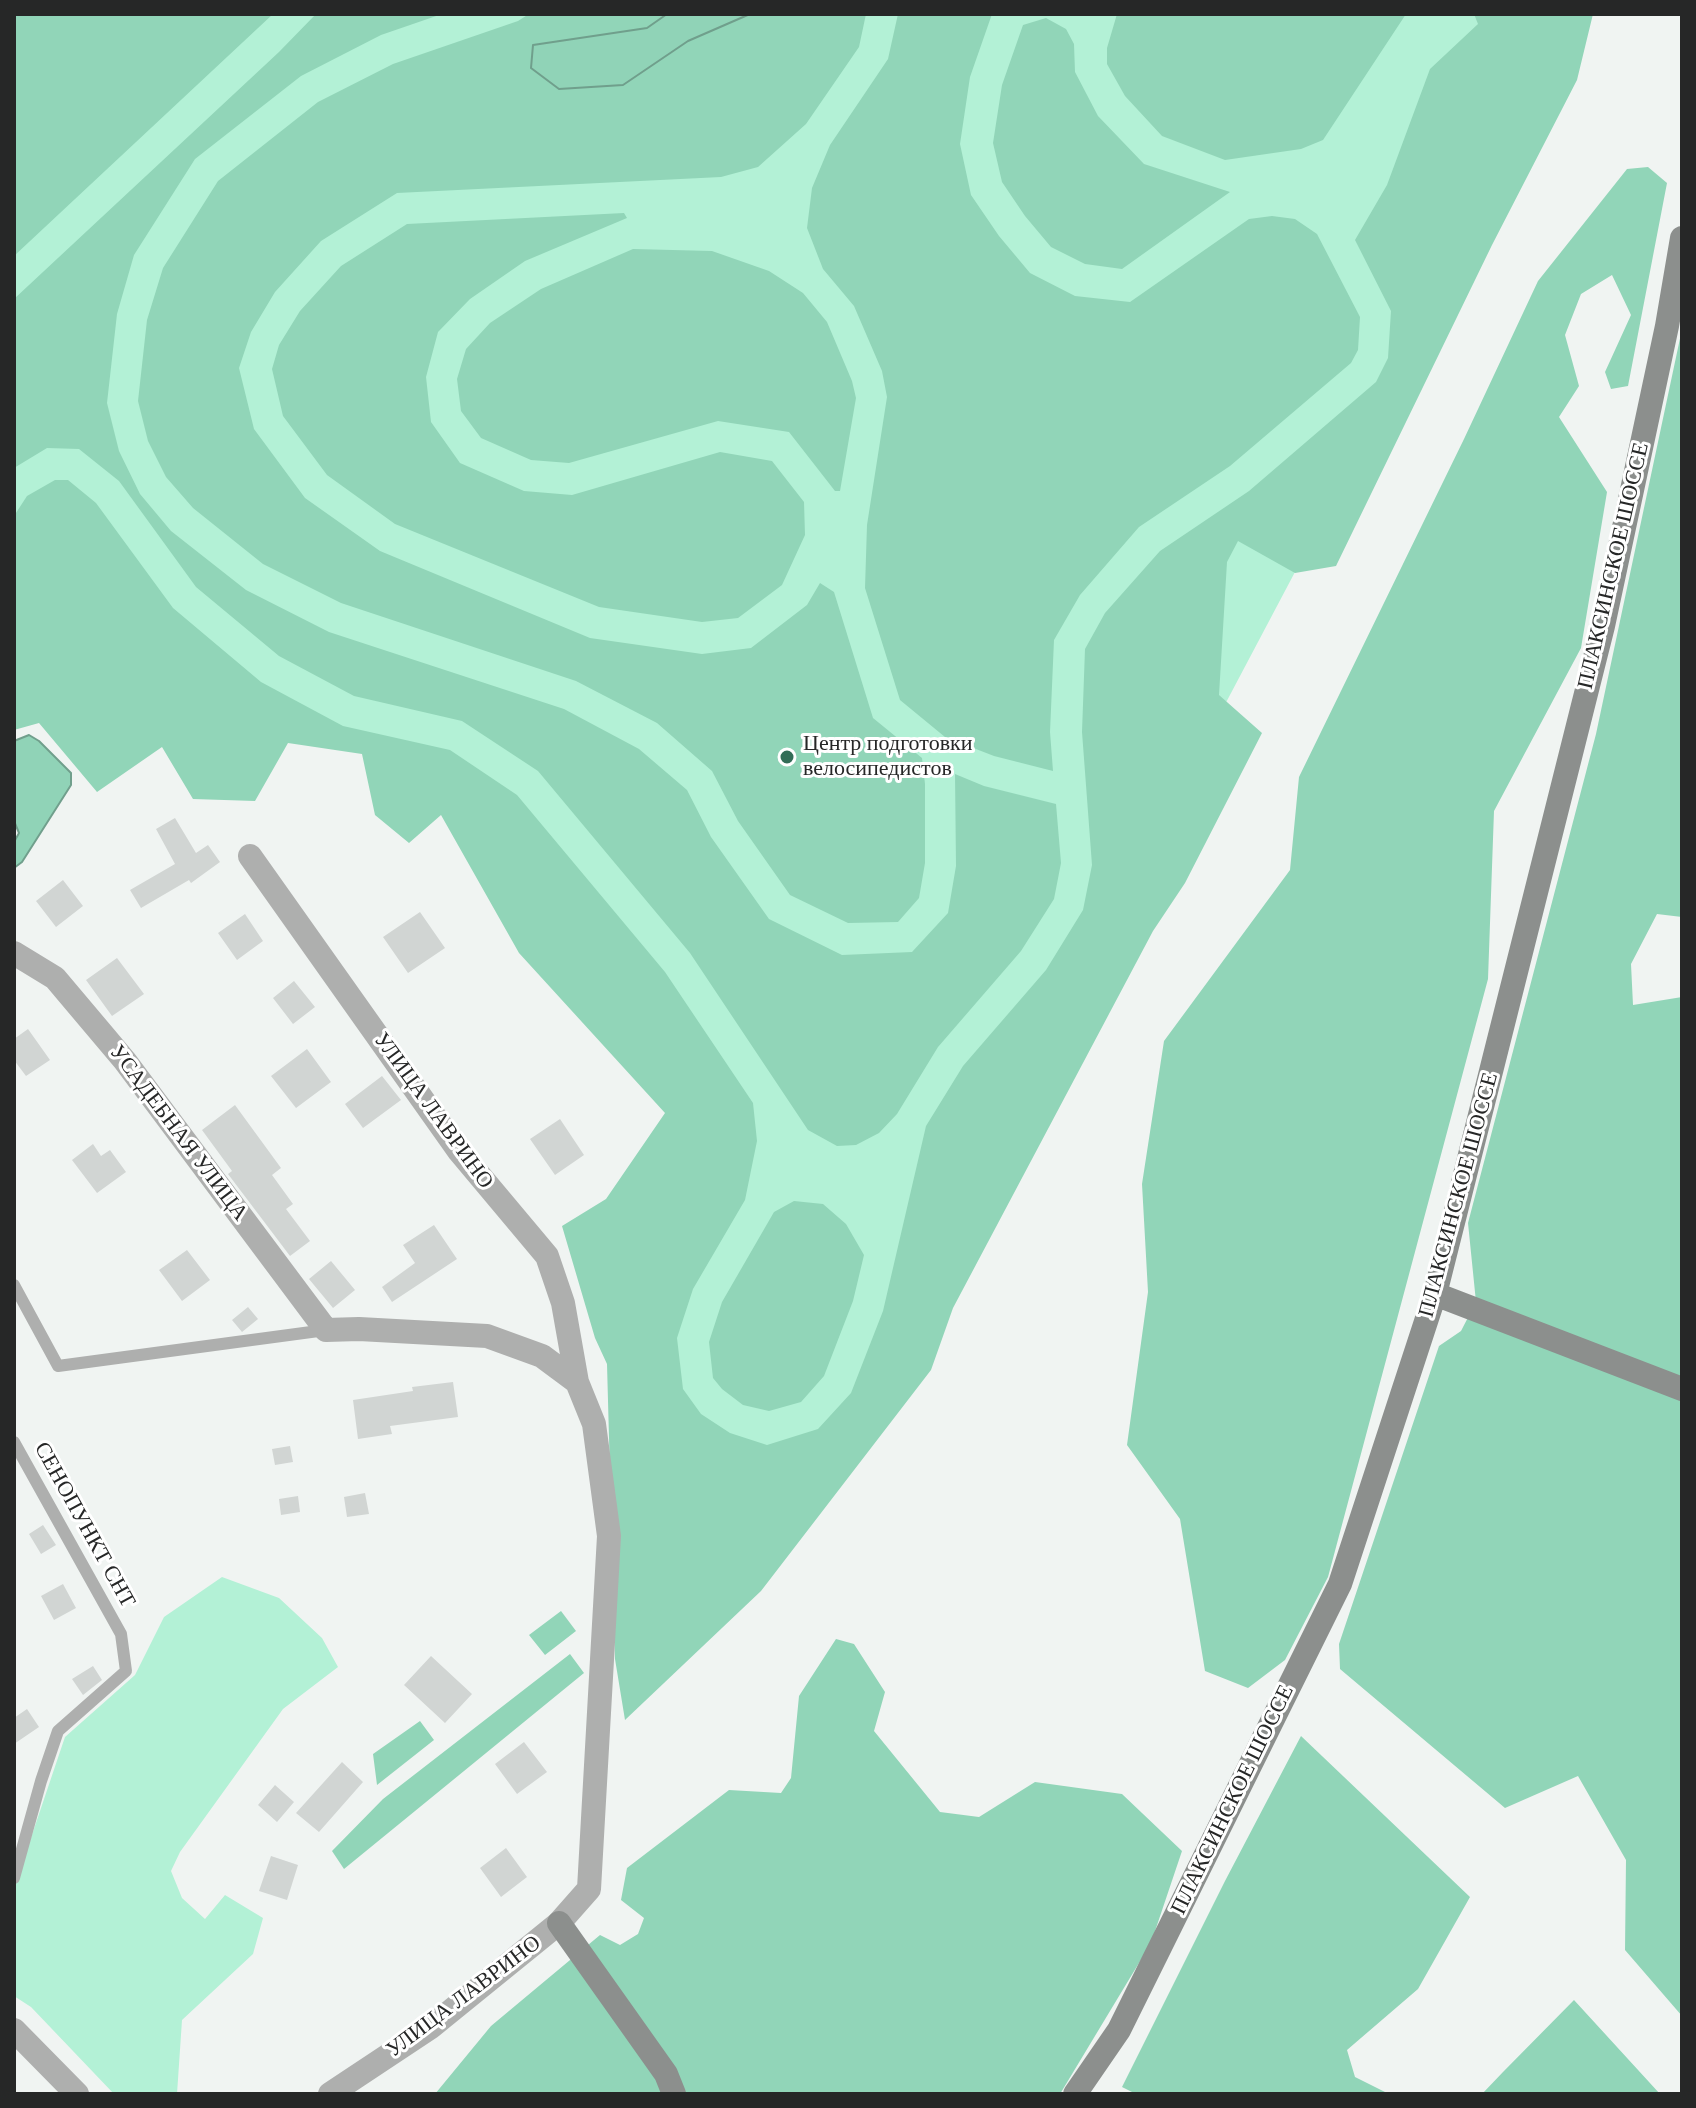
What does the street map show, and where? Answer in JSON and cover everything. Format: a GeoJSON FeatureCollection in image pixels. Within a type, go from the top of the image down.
{"type":"FeatureCollection","features":[{"type":"Feature","properties":{"kind":"main road","name":"ПЛАКСИНСКОЕ ШОССЕ"},"geometry":{"type":"LineString","coordinates":[[1075,2094],[1119,2030],[1340,1584],[1435,1294],[1603,626],[1667,326],[1682,238]]}},
{"type":"Feature","properties":{"kind":"main road"},"geometry":{"type":"LineString","coordinates":[[1435,1294],[1682,1389]]}},
{"type":"Feature","properties":{"kind":"main road"},"geometry":{"type":"LineString","coordinates":[[559,1923],[666,2074],[674,2094]]}},
{"type":"Feature","properties":{"kind":"street","name":"УЛИЦА ЛАВРИНО"},"geometry":{"type":"LineString","coordinates":[[250,856],[459,1151],[547,1256],[563,1303],[577,1382],[594,1424],[609,1536],[589,1889],[559,1923],[431,2027],[330,2094]]}},
{"type":"Feature","properties":{"kind":"street","name":"УСАДЕБНАЯ УЛИЦА"},"geometry":{"type":"LineString","coordinates":[[14,953],[55,978],[125,1061],[326,1330]]}},
{"type":"Feature","properties":{"kind":"street"},"geometry":{"type":"LineString","coordinates":[[326,1330],[487,1336],[542,1356],[577,1382]]}},
{"type":"Feature","properties":{"kind":"street"},"geometry":{"type":"LineString","coordinates":[[14,2030],[77,2094]]}},
{"type":"Feature","properties":{"kind":"lane"},"geometry":{"type":"LineString","coordinates":[[14,1285],[58,1366],[326,1330]]}},
{"type":"Feature","properties":{"kind":"lane","name":"СЕНОПУНКТ СНТ"},"geometry":{"type":"LineString","coordinates":[[14,1442],[121,1634],[126,1671],[58,1731],[14,1878]]}},
{"type":"Feature","properties":{"kind":"shaded area"},"geometry":{"type":"Polygon","coordinates":[[[14,14],[273,14],[14,256],[14,14]]]}},
{"type":"Feature","properties":{"kind":"shaded area","name":"Центр подготовки велосипедистов"},"geometry":{"type":"Polygon","coordinates":[[[244,14],[1590,14],[816,1478],[663,1410],[629,1258],[723,1119],[472,792],[283,723],[14,689],[14,234],[244,14]]]}},
{"type":"Feature","properties":{"kind":"shaded area"},"geometry":{"type":"Polygon","coordinates":[[[316,14],[442,14],[381,35],[301,76],[195,159],[134,255],[117,314],[107,403],[119,451],[140,494],[171,531],[246,590],[329,632],[564,709],[639,749],[687,790],[711,837],[769,919],[842,955],[912,952],[948,913],[956,866],[955,774],[984,786],[1056,804],[1061,863],[1054,899],[1021,951],[938,1047],[897,1114],[879,1133],[856,1145],[837,1146],[808,1130],[690,953],[538,771],[462,721],[354,696],[279,656],[196,587],[119,481],[79,449],[47,448],[14,468],[14,299],[316,14]]]}},
{"type":"Feature","properties":{"kind":"shaded area"},"geometry":{"type":"Polygon","coordinates":[[[529,14],[667,14],[647,28],[533,45],[623,85],[688,41],[750,14],[866,14],[859,47],[806,124],[758,167],[721,177],[397,193],[321,241],[275,292],[251,332],[239,368],[254,429],[305,498],[380,551],[590,638],[702,654],[751,648],[807,605],[820,583],[834,592],[873,718],[922,758],[925,863],[919,898],[898,922],[848,923],[790,895],[738,821],[712,771],[657,723],[576,681],[341,603],[263,564],[193,508],[166,477],[148,441],[138,401],[147,320],[163,268],[218,181],[318,102],[393,64],[518,21],[529,14]]]}},
{"type":"Feature","properties":{"kind":"shaded area"},"geometry":{"type":"Polygon","coordinates":[[[667,14],[750,14],[688,41],[623,85],[559,89],[531,68],[533,45],[647,28],[667,14]]]}},
{"type":"Feature","properties":{"kind":"shaded area"},"geometry":{"type":"Polygon","coordinates":[[[898,14],[992,14],[970,77],[960,144],[971,195],[999,236],[1030,273],[1075,296],[1130,302],[1249,219],[1272,216],[1295,219],[1317,234],[1360,317],[1358,350],[1351,363],[1230,466],[1139,527],[1080,595],[1054,640],[1050,732],[1053,771],[994,756],[945,737],[900,700],[865,588],[867,525],[887,397],[882,371],[854,306],[823,269],[807,228],[812,188],[830,145],[888,59],[898,14]]]}},
{"type":"Feature","properties":{"kind":"shaded area"},"geometry":{"type":"Polygon","coordinates":[[[1117,14],[1406,14],[1323,140],[1301,149],[1225,160],[1162,136],[1125,96],[1107,64],[1107,48],[1117,14]]]}},
{"type":"Feature","properties":{"kind":"shaded area"},"geometry":{"type":"Polygon","coordinates":[[[1474,14],[1593,14],[1577,80],[1492,245],[1336,566],[1295,573],[1238,541],[1227,562],[1219,695],[1262,733],[1185,883],[1153,931],[953,1308],[931,1370],[761,1591],[625,1720],[615,1659],[607,1364],[595,1338],[562,1226],[606,1199],[665,1113],[519,953],[441,815],[409,843],[375,815],[362,754],[288,743],[255,801],[193,799],[162,747],[97,792],[39,723],[14,730],[14,516],[27,496],[55,480],[68,480],[96,503],[173,608],[261,682],[343,726],[450,750],[517,795],[665,972],[753,1103],[757,1141],[745,1200],[693,1289],[677,1338],[683,1389],[701,1414],[730,1433],[767,1445],[818,1429],[851,1393],[883,1311],[926,1126],[963,1066],[1046,970],[1083,910],[1092,865],[1082,732],[1085,649],[1105,613],[1160,551],[1249,491],[1376,382],[1388,358],[1391,311],[1355,240],[1387,185],[1430,69],[1478,24],[1474,14]]]}},
{"type":"Feature","properties":{"kind":"shaded area"},"geometry":{"type":"Polygon","coordinates":[[[1046,18],[1066,29],[1074,44],[1075,72],[1098,116],[1144,164],[1230,192],[1122,269],[1085,264],[1051,247],[1002,182],[993,143],[1002,85],[1023,25],[1046,18]]]}},
{"type":"Feature","properties":{"kind":"shaded area"},"geometry":{"type":"Polygon","coordinates":[[[1648,167],[1667,183],[1628,386],[1611,389],[1605,372],[1631,315],[1612,275],[1581,294],[1565,335],[1579,386],[1559,417],[1607,492],[1581,648],[1494,811],[1488,979],[1328,1577],[1285,1660],[1248,1688],[1205,1671],[1180,1519],[1127,1445],[1148,1292],[1142,1184],[1164,1041],[1290,870],[1299,777],[1538,281],[1627,169],[1648,167]]]}},
{"type":"Feature","properties":{"kind":"shaded area"},"geometry":{"type":"Polygon","coordinates":[[[624,213],[627,218],[525,261],[470,299],[438,332],[426,377],[431,422],[460,463],[524,491],[572,495],[720,452],[772,461],[804,502],[805,535],[782,585],[738,618],[702,622],[599,607],[395,524],[327,475],[283,416],[272,369],[279,345],[300,311],[341,266],[407,224],[624,213]]]}},
{"type":"Feature","properties":{"kind":"shaded area"},"geometry":{"type":"Polygon","coordinates":[[[633,249],[712,251],[769,271],[803,293],[827,322],[856,398],[840,491],[835,491],[789,432],[718,421],[569,463],[531,460],[481,438],[461,411],[457,379],[466,349],[490,323],[541,289],[633,249]]]}},
{"type":"Feature","properties":{"kind":"shaded area"},"geometry":{"type":"Polygon","coordinates":[[[1682,329],[1682,917],[1657,914],[1631,964],[1633,1005],[1682,997],[1682,2016],[1625,1950],[1626,1860],[1578,1776],[1505,1808],[1340,1669],[1339,1644],[1439,1346],[1461,1331],[1476,1302],[1468,1223],[1596,734],[1682,329]]]}},
{"type":"Feature","properties":{"kind":"shaded area"},"geometry":{"type":"Polygon","coordinates":[[[29,735],[71,773],[71,785],[22,862],[14,868],[14,842],[19,833],[14,821],[14,741],[29,735]]]}},
{"type":"Feature","properties":{"kind":"shaded area"},"geometry":{"type":"Polygon","coordinates":[[[794,1201],[823,1204],[846,1224],[864,1255],[853,1301],[824,1376],[801,1402],[769,1411],[743,1405],[722,1389],[713,1378],[709,1342],[722,1302],[774,1212],[794,1201]]]}},
{"type":"Feature","properties":{"kind":"shaded area"},"geometry":{"type":"Polygon","coordinates":[[[222,1577],[279,1598],[322,1638],[338,1667],[283,1709],[180,1852],[171,1871],[182,1898],[205,1919],[225,1895],[263,1918],[253,1954],[182,2020],[177,2094],[114,2094],[31,2007],[14,1996],[14,1888],[65,1737],[135,1675],[164,1617],[222,1577]]]}},
{"type":"Feature","properties":{"kind":"shaded area"},"geometry":{"type":"Polygon","coordinates":[[[561,1611],[576,1631],[545,1655],[529,1635],[561,1611]]]}},
{"type":"Feature","properties":{"kind":"shaded area"},"geometry":{"type":"Polygon","coordinates":[[[836,1639],[854,1644],[885,1692],[874,1731],[940,1812],[979,1817],[1035,1782],[1122,1794],[1182,1851],[1151,1943],[1060,2094],[435,2094],[491,2026],[600,1935],[620,1945],[638,1934],[644,1918],[621,1900],[627,1868],[729,1790],[781,1793],[791,1778],[799,1696],[836,1639]]]}},
{"type":"Feature","properties":{"kind":"shaded area"},"geometry":{"type":"Polygon","coordinates":[[[570,1654],[584,1673],[344,1869],[332,1851],[383,1799],[570,1654]]]}},
{"type":"Feature","properties":{"kind":"shaded area"},"geometry":{"type":"Polygon","coordinates":[[[420,1721],[434,1740],[377,1785],[373,1754],[420,1721]]]}},
{"type":"Feature","properties":{"kind":"shaded area"},"geometry":{"type":"Polygon","coordinates":[[[1301,1736],[1470,1897],[1418,1989],[1347,2050],[1355,2077],[1389,2094],[1136,2094],[1122,2087],[1301,1736]]]}},
{"type":"Feature","properties":{"kind":"shaded area"},"geometry":{"type":"Polygon","coordinates":[[[1574,2000],[1660,2094],[1482,2094],[1503,2072],[1574,2000]]]}},
{"type":"Feature","properties":{"kind":"building"},"geometry":{"type":"Polygon","coordinates":[[[175,818],[196,853],[208,845],[220,862],[191,883],[189,880],[141,908],[130,890],[175,864],[156,829],[175,818]]]}},
{"type":"Feature","properties":{"kind":"building"},"geometry":{"type":"Polygon","coordinates":[[[63,880],[83,906],[56,927],[36,901],[63,880]]]}},
{"type":"Feature","properties":{"kind":"building"},"geometry":{"type":"Polygon","coordinates":[[[420,912],[445,948],[408,973],[383,937],[420,912]]]}},
{"type":"Feature","properties":{"kind":"building"},"geometry":{"type":"Polygon","coordinates":[[[245,914],[263,941],[237,960],[218,933],[245,914]]]}},
{"type":"Feature","properties":{"kind":"building"},"geometry":{"type":"Polygon","coordinates":[[[117,958],[144,994],[112,1016],[86,980],[117,958]]]}},
{"type":"Feature","properties":{"kind":"building"},"geometry":{"type":"Polygon","coordinates":[[[294,981],[315,1007],[293,1024],[273,998],[294,981]]]}},
{"type":"Feature","properties":{"kind":"building"},"geometry":{"type":"Polygon","coordinates":[[[28,1029],[50,1060],[26,1076],[14,1060],[14,1039],[28,1029]]]}},
{"type":"Feature","properties":{"kind":"building"},"geometry":{"type":"Polygon","coordinates":[[[307,1049],[331,1082],[296,1108],[271,1076],[307,1049]]]}},
{"type":"Feature","properties":{"kind":"building"},"geometry":{"type":"Polygon","coordinates":[[[382,1076],[401,1100],[363,1128],[345,1104],[382,1076]]]}},
{"type":"Feature","properties":{"kind":"building"},"geometry":{"type":"Polygon","coordinates":[[[235,1105],[281,1168],[272,1175],[293,1204],[286,1209],[310,1241],[290,1256],[228,1174],[232,1171],[202,1130],[235,1105]]]}},
{"type":"Feature","properties":{"kind":"building"},"geometry":{"type":"Polygon","coordinates":[[[560,1119],[584,1155],[555,1175],[530,1139],[560,1119]]]}},
{"type":"Feature","properties":{"kind":"building"},"geometry":{"type":"Polygon","coordinates":[[[93,1144],[101,1156],[110,1150],[126,1172],[97,1193],[72,1160],[93,1144]]]}},
{"type":"Feature","properties":{"kind":"building"},"geometry":{"type":"Polygon","coordinates":[[[434,1225],[457,1259],[392,1302],[382,1287],[415,1263],[403,1245],[434,1225]]]}},
{"type":"Feature","properties":{"kind":"building"},"geometry":{"type":"Polygon","coordinates":[[[187,1250],[210,1280],[182,1301],[159,1270],[187,1250]]]}},
{"type":"Feature","properties":{"kind":"building"},"geometry":{"type":"Polygon","coordinates":[[[331,1261],[355,1290],[333,1308],[309,1279],[331,1261]]]}},
{"type":"Feature","properties":{"kind":"building"},"geometry":{"type":"Polygon","coordinates":[[[248,1307],[258,1319],[242,1332],[232,1320],[248,1307]]]}},
{"type":"Feature","properties":{"kind":"building"},"geometry":{"type":"Polygon","coordinates":[[[453,1382],[458,1417],[390,1426],[392,1434],[358,1439],[353,1400],[453,1382]]]}},
{"type":"Feature","properties":{"kind":"building"},"geometry":{"type":"Polygon","coordinates":[[[290,1446],[293,1462],[275,1465],[272,1449],[290,1446]]]}},
{"type":"Feature","properties":{"kind":"building"},"geometry":{"type":"Polygon","coordinates":[[[365,1493],[369,1514],[347,1517],[344,1497],[365,1493]]]}},
{"type":"Feature","properties":{"kind":"building"},"geometry":{"type":"Polygon","coordinates":[[[298,1496],[300,1512],[281,1515],[279,1499],[298,1496]]]}},
{"type":"Feature","properties":{"kind":"building"},"geometry":{"type":"Polygon","coordinates":[[[43,1525],[56,1545],[41,1554],[29,1534],[43,1525]]]}},
{"type":"Feature","properties":{"kind":"building"},"geometry":{"type":"Polygon","coordinates":[[[63,1584],[76,1608],[54,1620],[41,1596],[63,1584]]]}},
{"type":"Feature","properties":{"kind":"building"},"geometry":{"type":"Polygon","coordinates":[[[431,1656],[472,1694],[445,1723],[404,1685],[431,1656]]]}},
{"type":"Feature","properties":{"kind":"building"},"geometry":{"type":"Polygon","coordinates":[[[93,1666],[102,1680],[83,1695],[72,1679],[93,1666]]]}},
{"type":"Feature","properties":{"kind":"building"},"geometry":{"type":"Polygon","coordinates":[[[27,1709],[39,1727],[14,1744],[14,1718],[27,1709]]]}},
{"type":"Feature","properties":{"kind":"building"},"geometry":{"type":"Polygon","coordinates":[[[524,1742],[547,1772],[517,1794],[495,1764],[524,1742]]]}},
{"type":"Feature","properties":{"kind":"building"},"geometry":{"type":"Polygon","coordinates":[[[342,1762],[363,1782],[319,1832],[296,1813],[342,1762]]]}},
{"type":"Feature","properties":{"kind":"building"},"geometry":{"type":"Polygon","coordinates":[[[275,1785],[294,1802],[277,1822],[258,1805],[275,1785]]]}},
{"type":"Feature","properties":{"kind":"building"},"geometry":{"type":"Polygon","coordinates":[[[506,1848],[527,1877],[501,1897],[480,1868],[506,1848]]]}},
{"type":"Feature","properties":{"kind":"building"},"geometry":{"type":"Polygon","coordinates":[[[271,1856],[298,1865],[287,1900],[259,1891],[271,1856]]]}},
{"type":"Feature","properties":{"kind":"place","name":"Центр подготовки велосипедистов"},"geometry":{"type":"Point","coordinates":[787,757]}}]}
